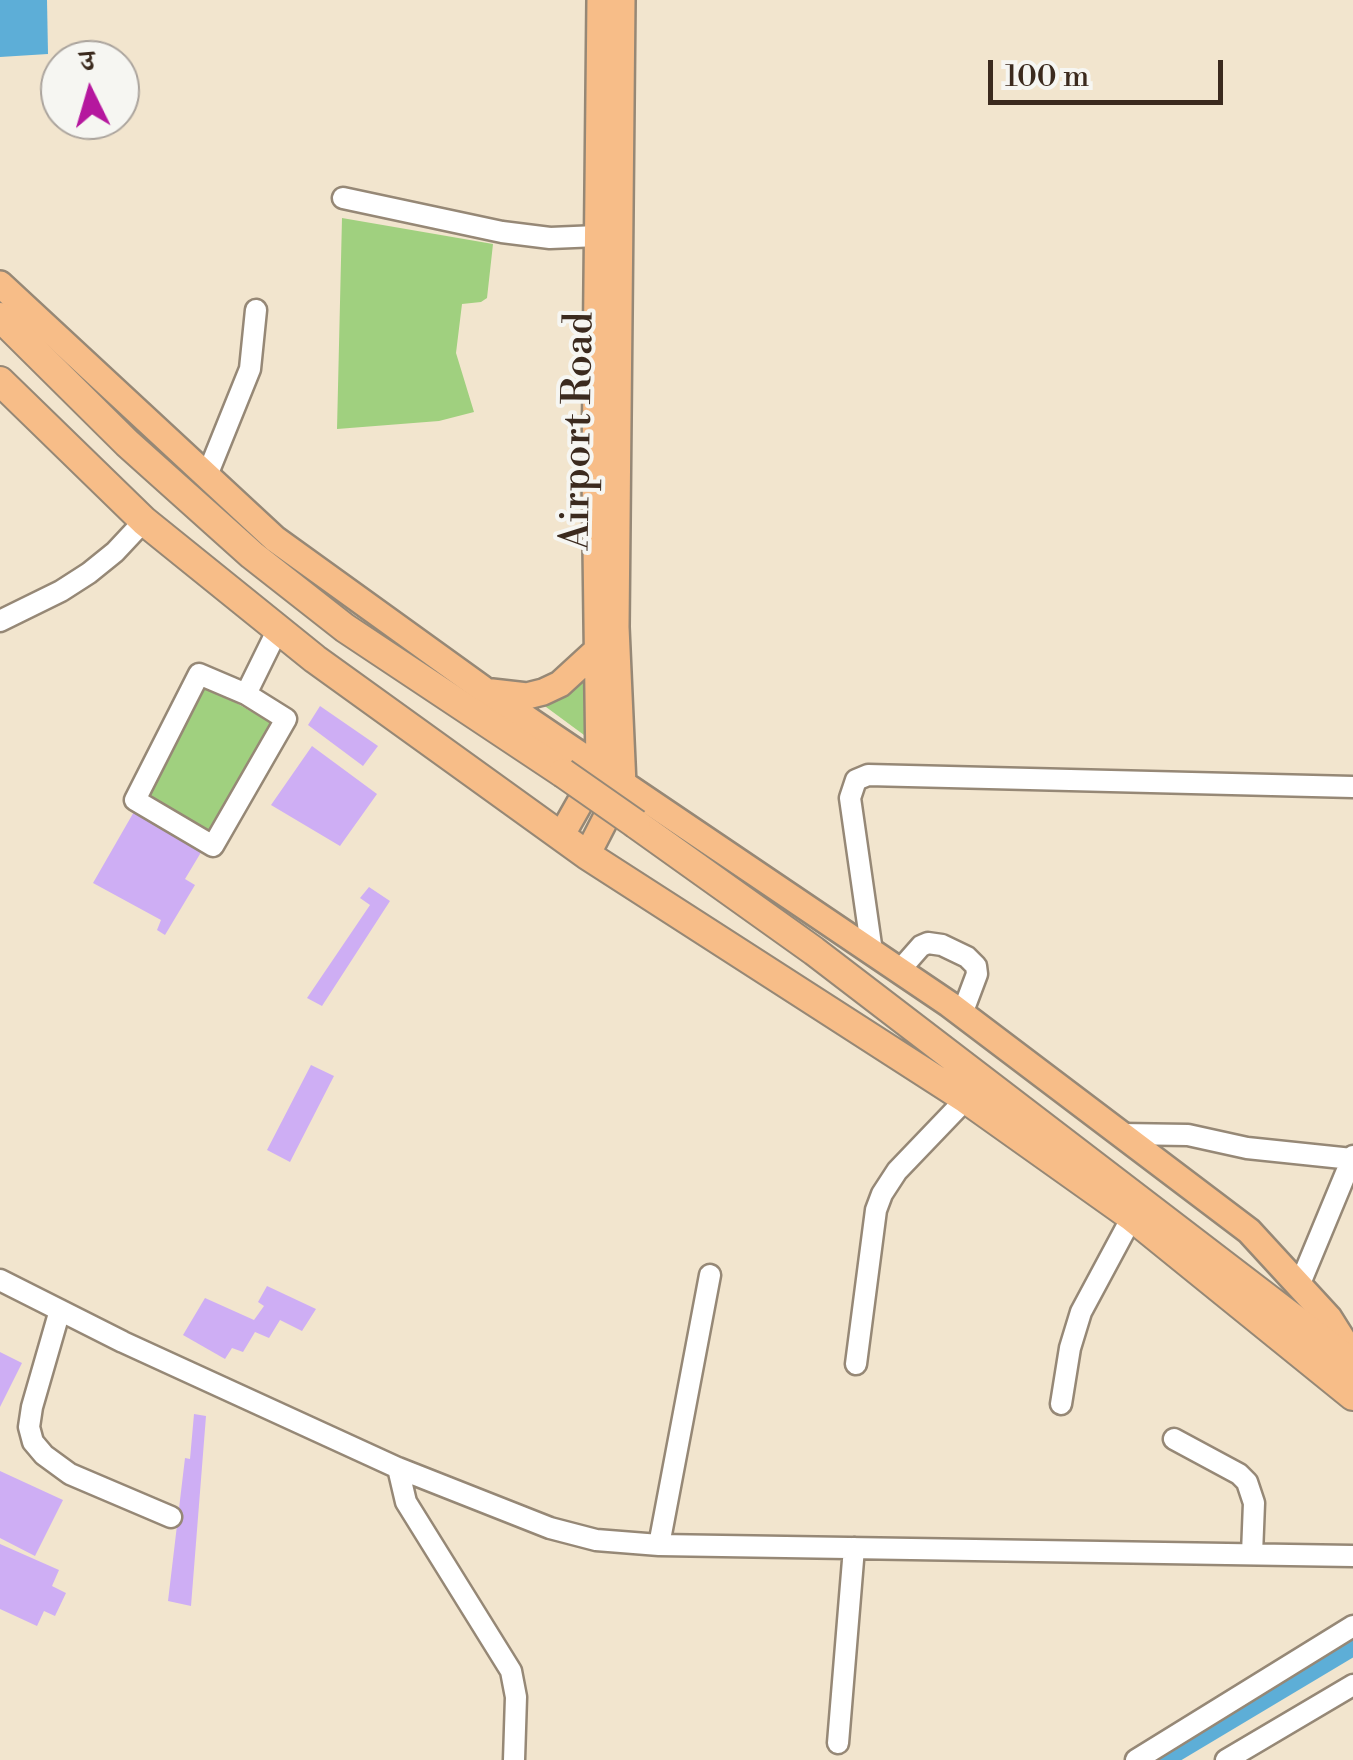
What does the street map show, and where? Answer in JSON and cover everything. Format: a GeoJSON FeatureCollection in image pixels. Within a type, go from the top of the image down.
{"type":"FeatureCollection","features":[{"type":"Feature","properties":{"kind":"highway"},"geometry":{"type":"LineString","coordinates":[[0,318],[127,443],[252,555],[345,628],[564,773],[814,950],[1353,1360]]}},
{"type":"Feature","properties":{"kind":"highway"},"geometry":{"type":"LineString","coordinates":[[0,383],[144,521],[315,659],[587,855],[966,1099],[1132,1216],[1353,1396]]}},
{"type":"Feature","properties":{"kind":"main road"},"geometry":{"type":"LineString","coordinates":[[561,836],[599,769],[596,650],[600,0]]}},
{"type":"Feature","properties":{"kind":"main road","name":"Airport Road"},"geometry":{"type":"LineString","coordinates":[[587,855],[623,785],[616,627],[622,0]]}},
{"type":"Feature","properties":{"kind":"main road"},"geometry":{"type":"LineString","coordinates":[[0,284],[275,539],[482,690],[962,1014],[1249,1231],[1329,1318],[1353,1360]]}},
{"type":"Feature","properties":{"kind":"main road"},"geometry":{"type":"LineString","coordinates":[[482,690],[509,695],[543,692],[560,684],[596,650]]}},
{"type":"Feature","properties":{"kind":"street"},"geometry":{"type":"LineString","coordinates":[[343,198],[502,232],[550,238],[598,236]]}},
{"type":"Feature","properties":{"kind":"street"},"geometry":{"type":"LineString","coordinates":[[208,473],[250,369],[256,310]]}},
{"type":"Feature","properties":{"kind":"street"},"geometry":{"type":"LineString","coordinates":[[0,621],[89,573],[144,521]]}},
{"type":"Feature","properties":{"kind":"street"},"geometry":{"type":"LineString","coordinates":[[246,694],[278,629]]}},
{"type":"Feature","properties":{"kind":"street"},"geometry":{"type":"LineString","coordinates":[[199,674],[246,694],[286,719],[213,846],[135,800],[199,674]]}},
{"type":"Feature","properties":{"kind":"street"},"geometry":{"type":"LineString","coordinates":[[872,952],[850,798],[856,780],[868,775],[1353,787]]}},
{"type":"Feature","properties":{"kind":"street"},"geometry":{"type":"LineString","coordinates":[[899,971],[928,943],[942,944],[967,957],[976,966],[977,974],[962,1014]]}},
{"type":"Feature","properties":{"kind":"street"},"geometry":{"type":"LineString","coordinates":[[856,1364],[876,1210],[882,1194],[888,1181],[966,1099]]}},
{"type":"Feature","properties":{"kind":"street"},"geometry":{"type":"LineString","coordinates":[[1121,1134],[1188,1135],[1247,1148],[1353,1157],[1299,1286]]}},
{"type":"Feature","properties":{"kind":"street"},"geometry":{"type":"LineString","coordinates":[[1062,1404],[1070,1348],[1081,1312],[1132,1216]]}},
{"type":"Feature","properties":{"kind":"street"},"geometry":{"type":"LineString","coordinates":[[659,1546],[710,1275]]}},
{"type":"Feature","properties":{"kind":"street"},"geometry":{"type":"LineString","coordinates":[[0,1280],[398,1468],[550,1528],[596,1540],[659,1546],[1353,1556]]}},
{"type":"Feature","properties":{"kind":"street"},"geometry":{"type":"LineString","coordinates":[[60,1310],[32,1407],[29,1427],[33,1442],[70,1474],[171,1517]]}},
{"type":"Feature","properties":{"kind":"street"},"geometry":{"type":"LineString","coordinates":[[1174,1439],[1247,1482],[1254,1502],[1252,1554]]}},
{"type":"Feature","properties":{"kind":"street"},"geometry":{"type":"LineString","coordinates":[[398,1468],[406,1502],[512,1671],[516,1696],[514,1760]]}},
{"type":"Feature","properties":{"kind":"street"},"geometry":{"type":"LineString","coordinates":[[838,1743],[854,1548]]}},
{"type":"Feature","properties":{"kind":"street"},"geometry":{"type":"LineString","coordinates":[[1136,1760],[1353,1626]]}},
{"type":"Feature","properties":{"kind":"street"},"geometry":{"type":"LineString","coordinates":[[1226,1760],[1353,1686]]}},
{"type":"Feature","properties":{"kind":"green space"},"geometry":{"type":"Polygon","coordinates":[[[342,218],[493,244],[487,298],[462,304],[456,353],[474,412],[439,421],[337,429],[342,218]]]}},
{"type":"Feature","properties":{"kind":"green space"},"geometry":{"type":"Polygon","coordinates":[[[580,679],[589,682],[589,731],[584,735],[542,704],[580,679]]]}},
{"type":"Feature","properties":{"kind":"green space"},"geometry":{"type":"Polygon","coordinates":[[[203,684],[275,725],[212,836],[141,797],[203,684]]]}},
{"type":"Feature","properties":{"kind":"water"},"geometry":{"type":"Polygon","coordinates":[[[0,0],[47,0],[48,40],[40,40],[40,54],[0,57],[0,0]]]}},
{"type":"Feature","properties":{"kind":"building"},"geometry":{"type":"Polygon","coordinates":[[[320,706],[378,746],[363,766],[308,725],[320,706]]]}},
{"type":"Feature","properties":{"kind":"building"},"geometry":{"type":"Polygon","coordinates":[[[312,746],[377,794],[340,846],[271,805],[312,746]]]}},
{"type":"Feature","properties":{"kind":"building"},"geometry":{"type":"Polygon","coordinates":[[[135,810],[203,849],[185,879],[195,885],[165,935],[157,930],[161,920],[93,883],[135,810]]]}},
{"type":"Feature","properties":{"kind":"building"},"geometry":{"type":"Polygon","coordinates":[[[369,887],[390,901],[322,1006],[307,998],[370,905],[360,898],[369,887]]]}},
{"type":"Feature","properties":{"kind":"building"},"geometry":{"type":"Polygon","coordinates":[[[311,1065],[334,1076],[290,1162],[267,1150],[311,1065]]]}},
{"type":"Feature","properties":{"kind":"building"},"geometry":{"type":"Polygon","coordinates":[[[267,1286],[316,1309],[302,1331],[280,1320],[269,1338],[255,1332],[243,1352],[232,1348],[225,1359],[183,1335],[205,1298],[254,1320],[264,1306],[258,1302],[267,1286]]]}},
{"type":"Feature","properties":{"kind":"building"},"geometry":{"type":"Polygon","coordinates":[[[0,1352],[22,1363],[0,1407],[0,1352]]]}},
{"type":"Feature","properties":{"kind":"building"},"geometry":{"type":"Polygon","coordinates":[[[194,1414],[206,1416],[191,1606],[168,1601],[194,1414]]]}},
{"type":"Feature","properties":{"kind":"building"},"geometry":{"type":"Polygon","coordinates":[[[0,1471],[63,1500],[35,1556],[0,1538],[0,1471]]]}},
{"type":"Feature","properties":{"kind":"building"},"geometry":{"type":"Polygon","coordinates":[[[0,1544],[59,1570],[52,1586],[66,1593],[55,1616],[44,1611],[37,1626],[0,1609],[0,1544]]]}},
{"type":"Feature","properties":{"kind":"waterway"},"geometry":{"type":"LineString","coordinates":[[1164,1760],[1353,1647]]}}]}
